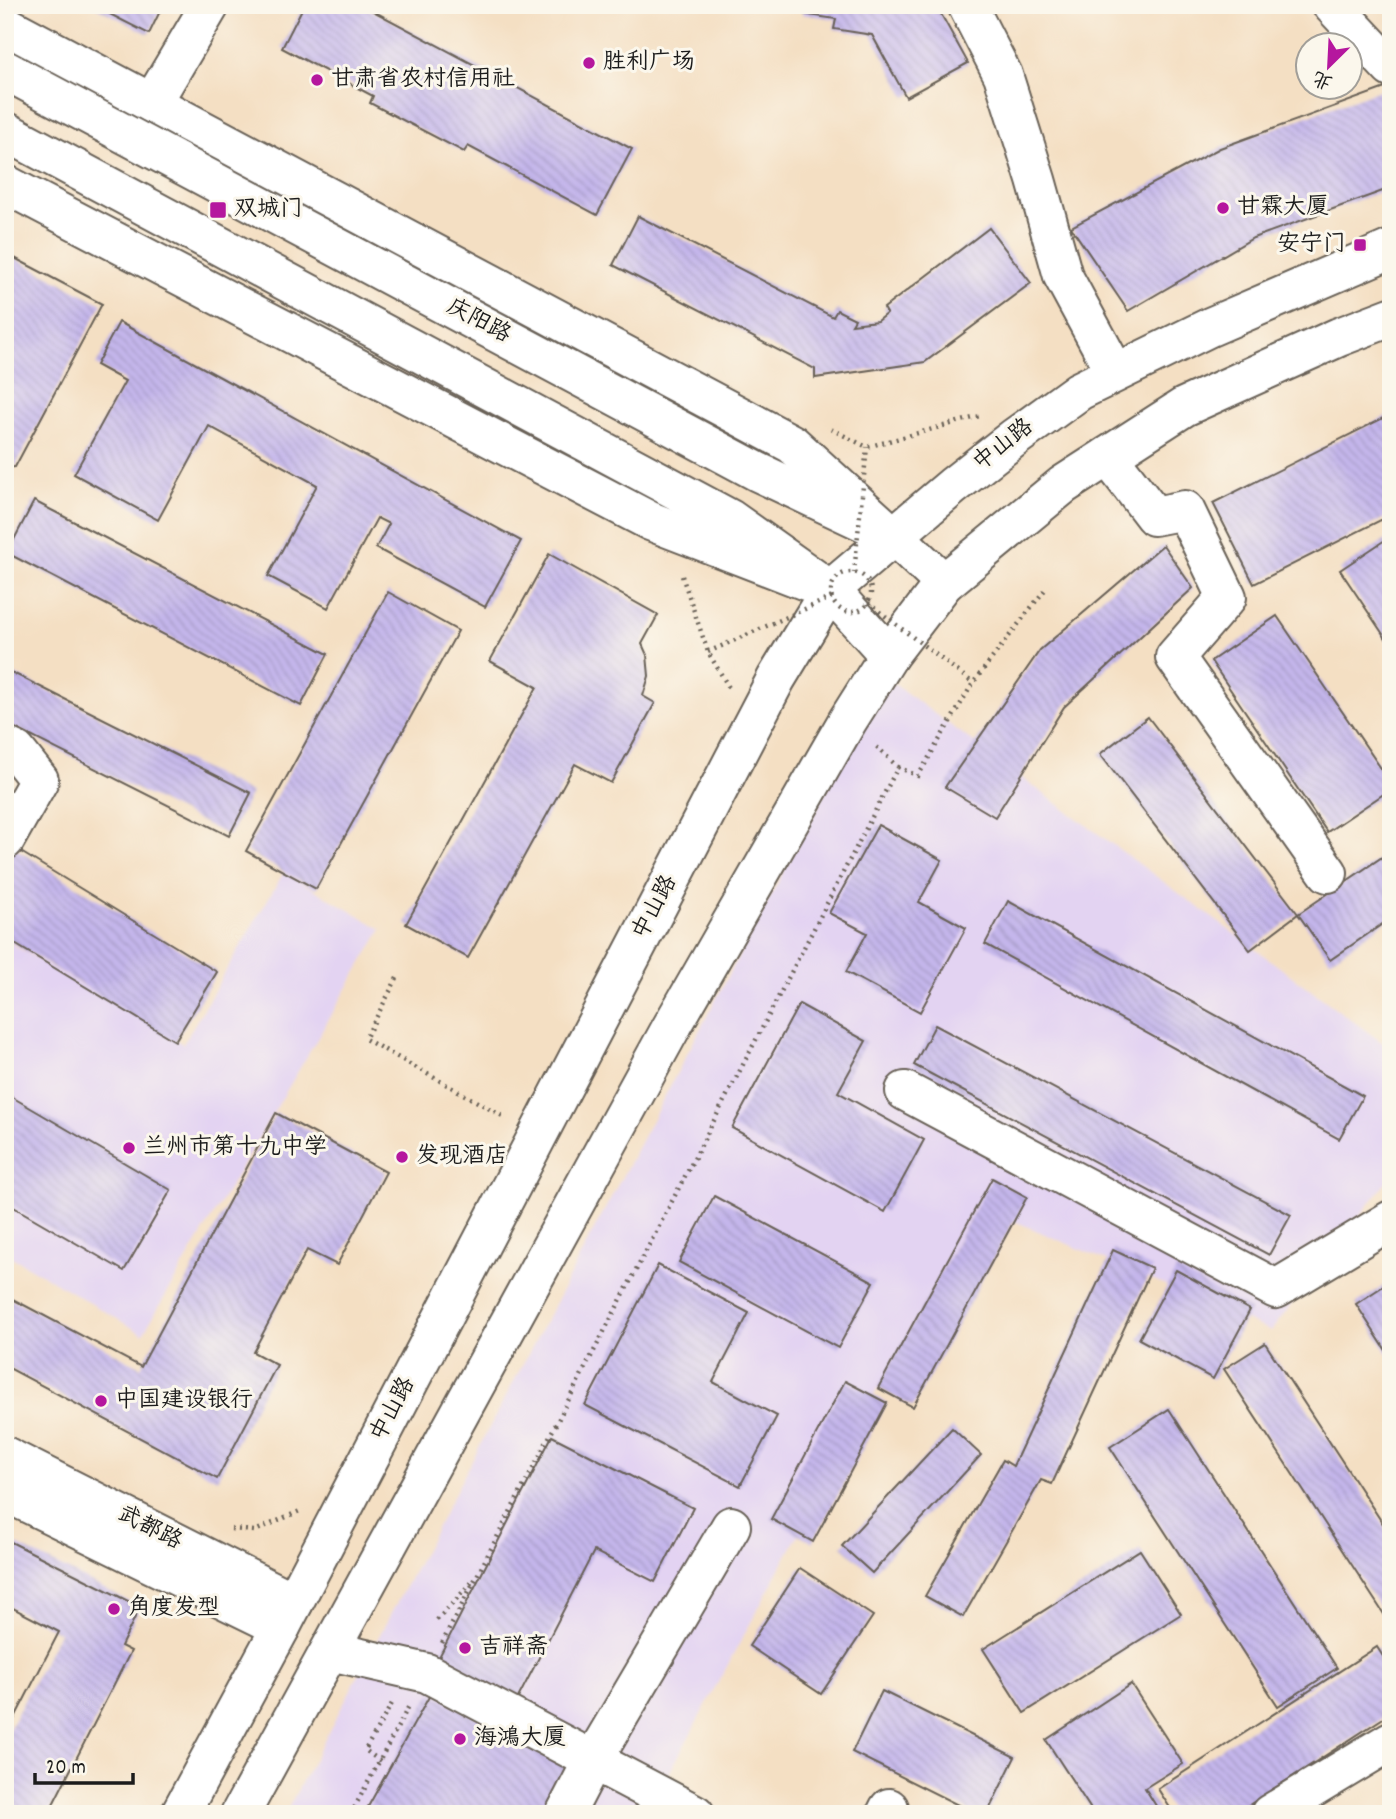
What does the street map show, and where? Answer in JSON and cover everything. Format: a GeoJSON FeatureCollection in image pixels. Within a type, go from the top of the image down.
{"type":"FeatureCollection","features":[{"type":"Feature","properties":{"kind":"main road"},"geometry":{"type":"LineString","coordinates":[[152,103],[210,5]]}},
{"type":"Feature","properties":{"kind":"main road"},"geometry":{"type":"LineString","coordinates":[[967,5],[1003,75],[1063,276],[1115,372]]}},
{"type":"Feature","properties":{"kind":"main road"},"geometry":{"type":"LineString","coordinates":[[1332,5],[1391,68]]}},
{"type":"Feature","properties":{"kind":"main road"},"geometry":{"type":"LineString","coordinates":[[5,25],[792,444],[894,536]]}},
{"type":"Feature","properties":{"kind":"main road","name":"庆阳路"},"geometry":{"type":"LineString","coordinates":[[5,70],[746,465],[894,536],[944,583]]}},
{"type":"Feature","properties":{"kind":"main road"},"geometry":{"type":"LineString","coordinates":[[5,131],[730,519],[839,587],[889,655]]}},
{"type":"Feature","properties":{"kind":"main road"},"geometry":{"type":"LineString","coordinates":[[5,184],[650,521],[839,587]]}},
{"type":"Feature","properties":{"kind":"main road","name":"中山路"},"geometry":{"type":"LineString","coordinates":[[180,1814],[288,1615],[776,679],[839,587],[894,536],[1014,438],[1079,391],[1210,327],[1391,248]]}},
{"type":"Feature","properties":{"kind":"main road"},"geometry":{"type":"LineString","coordinates":[[240,1814],[671,1028],[848,720],[889,655],[944,583],[1063,485],[1184,407],[1339,337],[1391,317]]}},
{"type":"Feature","properties":{"kind":"main road"},"geometry":{"type":"LineString","coordinates":[[1108,456],[1154,516],[1185,510],[1227,597],[1175,657],[1328,873]]}},
{"type":"Feature","properties":{"kind":"main road"},"geometry":{"type":"LineString","coordinates":[[5,840],[39,780],[11,749]]}},
{"type":"Feature","properties":{"kind":"main road"},"geometry":{"type":"LineString","coordinates":[[905,1091],[1276,1289],[1391,1220]]}},
{"type":"Feature","properties":{"kind":"main road","name":"武都路"},"geometry":{"type":"LineString","coordinates":[[5,1456],[288,1615]]}},
{"type":"Feature","properties":{"kind":"main road","name":"武都路"},"geometry":{"type":"LineString","coordinates":[[5,1492],[288,1615]]}},
{"type":"Feature","properties":{"kind":"main road"},"geometry":{"type":"LineString","coordinates":[[565,1814],[593,1760],[731,1526]]}},
{"type":"Feature","properties":{"kind":"main road"},"geometry":{"type":"LineString","coordinates":[[330,1651],[413,1682],[593,1760],[695,1814]]}},
{"type":"Feature","properties":{"kind":"main road"},"geometry":{"type":"LineString","coordinates":[[1270,1814],[1391,1741]]}},
{"type":"Feature","properties":{"kind":"path"},"geometry":{"type":"LineString","coordinates":[[682,576],[708,652],[839,587],[862,575],[871,588],[868,603],[856,612],[841,610],[839,587],[867,447],[980,416]]}},
{"type":"Feature","properties":{"kind":"path"},"geometry":{"type":"LineString","coordinates":[[848,720],[898,767],[918,776],[973,683],[1047,587]]}},
{"type":"Feature","properties":{"kind":"path"},"geometry":{"type":"LineString","coordinates":[[868,603],[973,683]]}},
{"type":"Feature","properties":{"kind":"path"},"geometry":{"type":"LineString","coordinates":[[380,1761],[365,1750],[413,1682],[479,1574],[898,767]]}},
{"type":"Feature","properties":{"kind":"path"},"geometry":{"type":"LineString","coordinates":[[397,978],[366,1039],[537,1136]]}},
{"type":"Feature","properties":{"kind":"path"},"geometry":{"type":"LineString","coordinates":[[224,1528],[256,1531],[305,1509]]}},
{"type":"Feature","properties":{"kind":"path"},"geometry":{"type":"LineString","coordinates":[[437,1620],[479,1574]]}},
{"type":"Feature","properties":{"kind":"path"},"geometry":{"type":"LineString","coordinates":[[351,1814],[380,1761],[413,1682]]}},
{"type":"Feature","properties":{"kind":"shaded area"},"geometry":{"type":"Polygon","coordinates":[[[886,678],[1391,1049],[1391,1176],[1271,1331],[977,1205],[647,1814],[285,1814],[886,678]]]}},
{"type":"Feature","properties":{"kind":"shaded area","name":"兰州市第十九中学"},"geometry":{"type":"Polygon","coordinates":[[[284,872],[382,929],[143,1334],[5,1253],[5,940],[183,1044],[284,872]]]}},
{"type":"Feature","properties":{"kind":"building"},"geometry":{"type":"Polygon","coordinates":[[[92,5],[163,5],[149,34],[92,5]]]}},
{"type":"Feature","properties":{"kind":"building"},"geometry":{"type":"Polygon","coordinates":[[[304,5],[362,5],[632,149],[597,215],[468,146],[464,152],[370,103],[373,96],[282,48],[304,5]]]}},
{"type":"Feature","properties":{"kind":"building"},"geometry":{"type":"Polygon","coordinates":[[[804,5],[936,5],[968,63],[906,97],[872,35],[834,29],[836,19],[802,14],[804,5]]]}},
{"type":"Feature","properties":{"kind":"building","name":"甘霖大厦"},"geometry":{"type":"Polygon","coordinates":[[[1385,88],[1391,103],[1391,188],[1253,238],[1128,311],[1071,227],[1220,148],[1346,102],[1364,102],[1364,96],[1385,88]]]}},
{"type":"Feature","properties":{"kind":"building"},"geometry":{"type":"Polygon","coordinates":[[[638,216],[833,317],[837,310],[855,319],[852,324],[877,321],[887,313],[884,308],[989,228],[1031,283],[925,362],[815,378],[815,369],[613,265],[638,216]]]}},
{"type":"Feature","properties":{"kind":"building"},"geometry":{"type":"Polygon","coordinates":[[[5,253],[102,304],[15,467],[5,468],[5,253]]]}},
{"type":"Feature","properties":{"kind":"building"},"geometry":{"type":"Polygon","coordinates":[[[119,322],[521,541],[485,607],[376,548],[389,524],[377,518],[328,608],[268,576],[317,485],[209,426],[158,520],[74,474],[125,381],[96,365],[119,322]]]}},
{"type":"Feature","properties":{"kind":"building"},"geometry":{"type":"Polygon","coordinates":[[[1391,414],[1391,515],[1254,584],[1213,503],[1391,414]]]}},
{"type":"Feature","properties":{"kind":"building"},"geometry":{"type":"Polygon","coordinates":[[[34,501],[328,654],[301,706],[7,553],[34,501]]]}},
{"type":"Feature","properties":{"kind":"building"},"geometry":{"type":"Polygon","coordinates":[[[1385,540],[1391,548],[1391,646],[1340,570],[1385,540]]]}},
{"type":"Feature","properties":{"kind":"building"},"geometry":{"type":"Polygon","coordinates":[[[1163,545],[1193,588],[1064,707],[995,817],[945,787],[1040,650],[1163,545]]]}},
{"type":"Feature","properties":{"kind":"building"},"geometry":{"type":"Polygon","coordinates":[[[549,554],[658,615],[642,644],[647,655],[649,676],[643,696],[655,703],[611,783],[575,764],[468,958],[406,924],[537,687],[490,661],[549,554]]]}},
{"type":"Feature","properties":{"kind":"building"},"geometry":{"type":"Polygon","coordinates":[[[388,592],[458,631],[316,889],[246,851],[388,592]]]}},
{"type":"Feature","properties":{"kind":"building"},"geometry":{"type":"Polygon","coordinates":[[[1277,616],[1391,783],[1391,789],[1327,832],[1211,661],[1277,616]]]}},
{"type":"Feature","properties":{"kind":"building"},"geometry":{"type":"Polygon","coordinates":[[[5,669],[251,793],[229,836],[5,723],[5,669]]]}},
{"type":"Feature","properties":{"kind":"building"},"geometry":{"type":"Polygon","coordinates":[[[1148,717],[1298,914],[1250,950],[1100,754],[1148,717]]]}},
{"type":"Feature","properties":{"kind":"building"},"geometry":{"type":"Polygon","coordinates":[[[878,825],[942,860],[919,902],[966,928],[920,1012],[846,972],[867,933],[829,913],[878,825]]]}},
{"type":"Feature","properties":{"kind":"building"},"geometry":{"type":"Polygon","coordinates":[[[11,846],[217,972],[175,1041],[5,938],[5,855],[11,846]]]}},
{"type":"Feature","properties":{"kind":"building"},"geometry":{"type":"Polygon","coordinates":[[[1391,851],[1391,918],[1330,960],[1298,914],[1391,851]]]}},
{"type":"Feature","properties":{"kind":"building"},"geometry":{"type":"Polygon","coordinates":[[[1008,901],[1363,1096],[1339,1139],[985,944],[1008,901]]]}},
{"type":"Feature","properties":{"kind":"building"},"geometry":{"type":"Polygon","coordinates":[[[799,1004],[866,1041],[838,1092],[924,1140],[885,1212],[732,1128],[799,1004]]]}},
{"type":"Feature","properties":{"kind":"building"},"geometry":{"type":"Polygon","coordinates":[[[935,1025],[1291,1215],[1269,1255],[914,1065],[935,1025]]]}},
{"type":"Feature","properties":{"kind":"building"},"geometry":{"type":"Polygon","coordinates":[[[5,1093],[171,1190],[124,1271],[5,1202],[5,1093]]]}},
{"type":"Feature","properties":{"kind":"building"},"geometry":{"type":"Polygon","coordinates":[[[276,1113],[386,1172],[337,1265],[307,1250],[253,1352],[277,1365],[217,1479],[5,1366],[5,1295],[141,1367],[276,1113]]]}},
{"type":"Feature","properties":{"kind":"building"},"geometry":{"type":"Polygon","coordinates":[[[992,1178],[1027,1197],[913,1407],[878,1388],[992,1178]]]}},
{"type":"Feature","properties":{"kind":"building"},"geometry":{"type":"Polygon","coordinates":[[[714,1196],[874,1282],[838,1348],[679,1262],[714,1196]]]}},
{"type":"Feature","properties":{"kind":"building"},"geometry":{"type":"Polygon","coordinates":[[[1113,1250],[1152,1268],[1052,1484],[1041,1480],[963,1617],[925,1596],[1003,1460],[1013,1466],[1113,1250]]]}},
{"type":"Feature","properties":{"kind":"building"},"geometry":{"type":"Polygon","coordinates":[[[658,1265],[749,1313],[713,1382],[777,1416],[740,1486],[585,1405],[658,1265]]]}},
{"type":"Feature","properties":{"kind":"building"},"geometry":{"type":"Polygon","coordinates":[[[1176,1270],[1250,1310],[1213,1379],[1139,1339],[1176,1270]]]}},
{"type":"Feature","properties":{"kind":"building"},"geometry":{"type":"Polygon","coordinates":[[[1391,1281],[1391,1358],[1356,1304],[1391,1281]]]}},
{"type":"Feature","properties":{"kind":"building"},"geometry":{"type":"Polygon","coordinates":[[[1265,1343],[1391,1536],[1391,1625],[1224,1369],[1265,1343]]]}},
{"type":"Feature","properties":{"kind":"building"},"geometry":{"type":"Polygon","coordinates":[[[845,1381],[887,1403],[813,1542],[771,1519],[845,1381]]]}},
{"type":"Feature","properties":{"kind":"building"},"geometry":{"type":"Polygon","coordinates":[[[1169,1409],[1337,1668],[1278,1706],[1110,1447],[1169,1409]]]}},
{"type":"Feature","properties":{"kind":"building"},"geometry":{"type":"Polygon","coordinates":[[[952,1428],[981,1455],[872,1573],[842,1546],[952,1428]]]}},
{"type":"Feature","properties":{"kind":"building"},"geometry":{"type":"Polygon","coordinates":[[[552,1436],[693,1508],[655,1582],[594,1551],[516,1702],[437,1661],[552,1436]]]}},
{"type":"Feature","properties":{"kind":"building"},"geometry":{"type":"Polygon","coordinates":[[[5,1539],[140,1607],[121,1646],[131,1651],[48,1814],[5,1814],[5,1737],[59,1632],[5,1604],[5,1539]]]}},
{"type":"Feature","properties":{"kind":"building"},"geometry":{"type":"Polygon","coordinates":[[[1140,1550],[1181,1614],[1024,1713],[983,1649],[1140,1550]]]}},
{"type":"Feature","properties":{"kind":"building"},"geometry":{"type":"Polygon","coordinates":[[[800,1568],[873,1616],[821,1694],[749,1646],[800,1568]]]}},
{"type":"Feature","properties":{"kind":"building"},"geometry":{"type":"Polygon","coordinates":[[[1377,1647],[1391,1669],[1391,1713],[1235,1814],[1174,1814],[1158,1789],[1377,1647]]]}},
{"type":"Feature","properties":{"kind":"building"},"geometry":{"type":"Polygon","coordinates":[[[1131,1684],[1183,1764],[1145,1788],[1161,1814],[1094,1814],[1046,1740],[1131,1684]]]}},
{"type":"Feature","properties":{"kind":"building"},"geometry":{"type":"Polygon","coordinates":[[[882,1691],[1015,1757],[987,1814],[976,1814],[852,1752],[882,1691]]]}},
{"type":"Feature","properties":{"kind":"building","name":"海鴻大厦"},"geometry":{"type":"Polygon","coordinates":[[[431,1693],[570,1769],[546,1814],[364,1814],[431,1693]]]}},
{"type":"Feature","properties":{"kind":"place","name":"胜利广场"},"geometry":{"type":"Point","coordinates":[589,63]}},
{"type":"Feature","properties":{"kind":"place","name":"甘肃省农村信用社"},"geometry":{"type":"Point","coordinates":[317,80]}},
{"type":"Feature","properties":{"kind":"place","name":"甘霖大厦"},"geometry":{"type":"Point","coordinates":[1223,208]}},
{"type":"Feature","properties":{"kind":"place","name":"双城门"},"geometry":{"type":"Point","coordinates":[218,210]}},
{"type":"Feature","properties":{"kind":"place","name":"安宁门"},"geometry":{"type":"Point","coordinates":[1360,245]}},
{"type":"Feature","properties":{"kind":"place","name":"兰州市第十九中学"},"geometry":{"type":"Point","coordinates":[129,1148]}},
{"type":"Feature","properties":{"kind":"place","name":"发现酒店"},"geometry":{"type":"Point","coordinates":[402,1157]}},
{"type":"Feature","properties":{"kind":"place","name":"中国建设银行"},"geometry":{"type":"Point","coordinates":[101,1401]}},
{"type":"Feature","properties":{"kind":"place","name":"角度发型"},"geometry":{"type":"Point","coordinates":[114,1609]}},
{"type":"Feature","properties":{"kind":"place","name":"吉祥斋"},"geometry":{"type":"Point","coordinates":[465,1648]}},
{"type":"Feature","properties":{"kind":"place","name":"海鴻大厦"},"geometry":{"type":"Point","coordinates":[460,1739]}}]}
